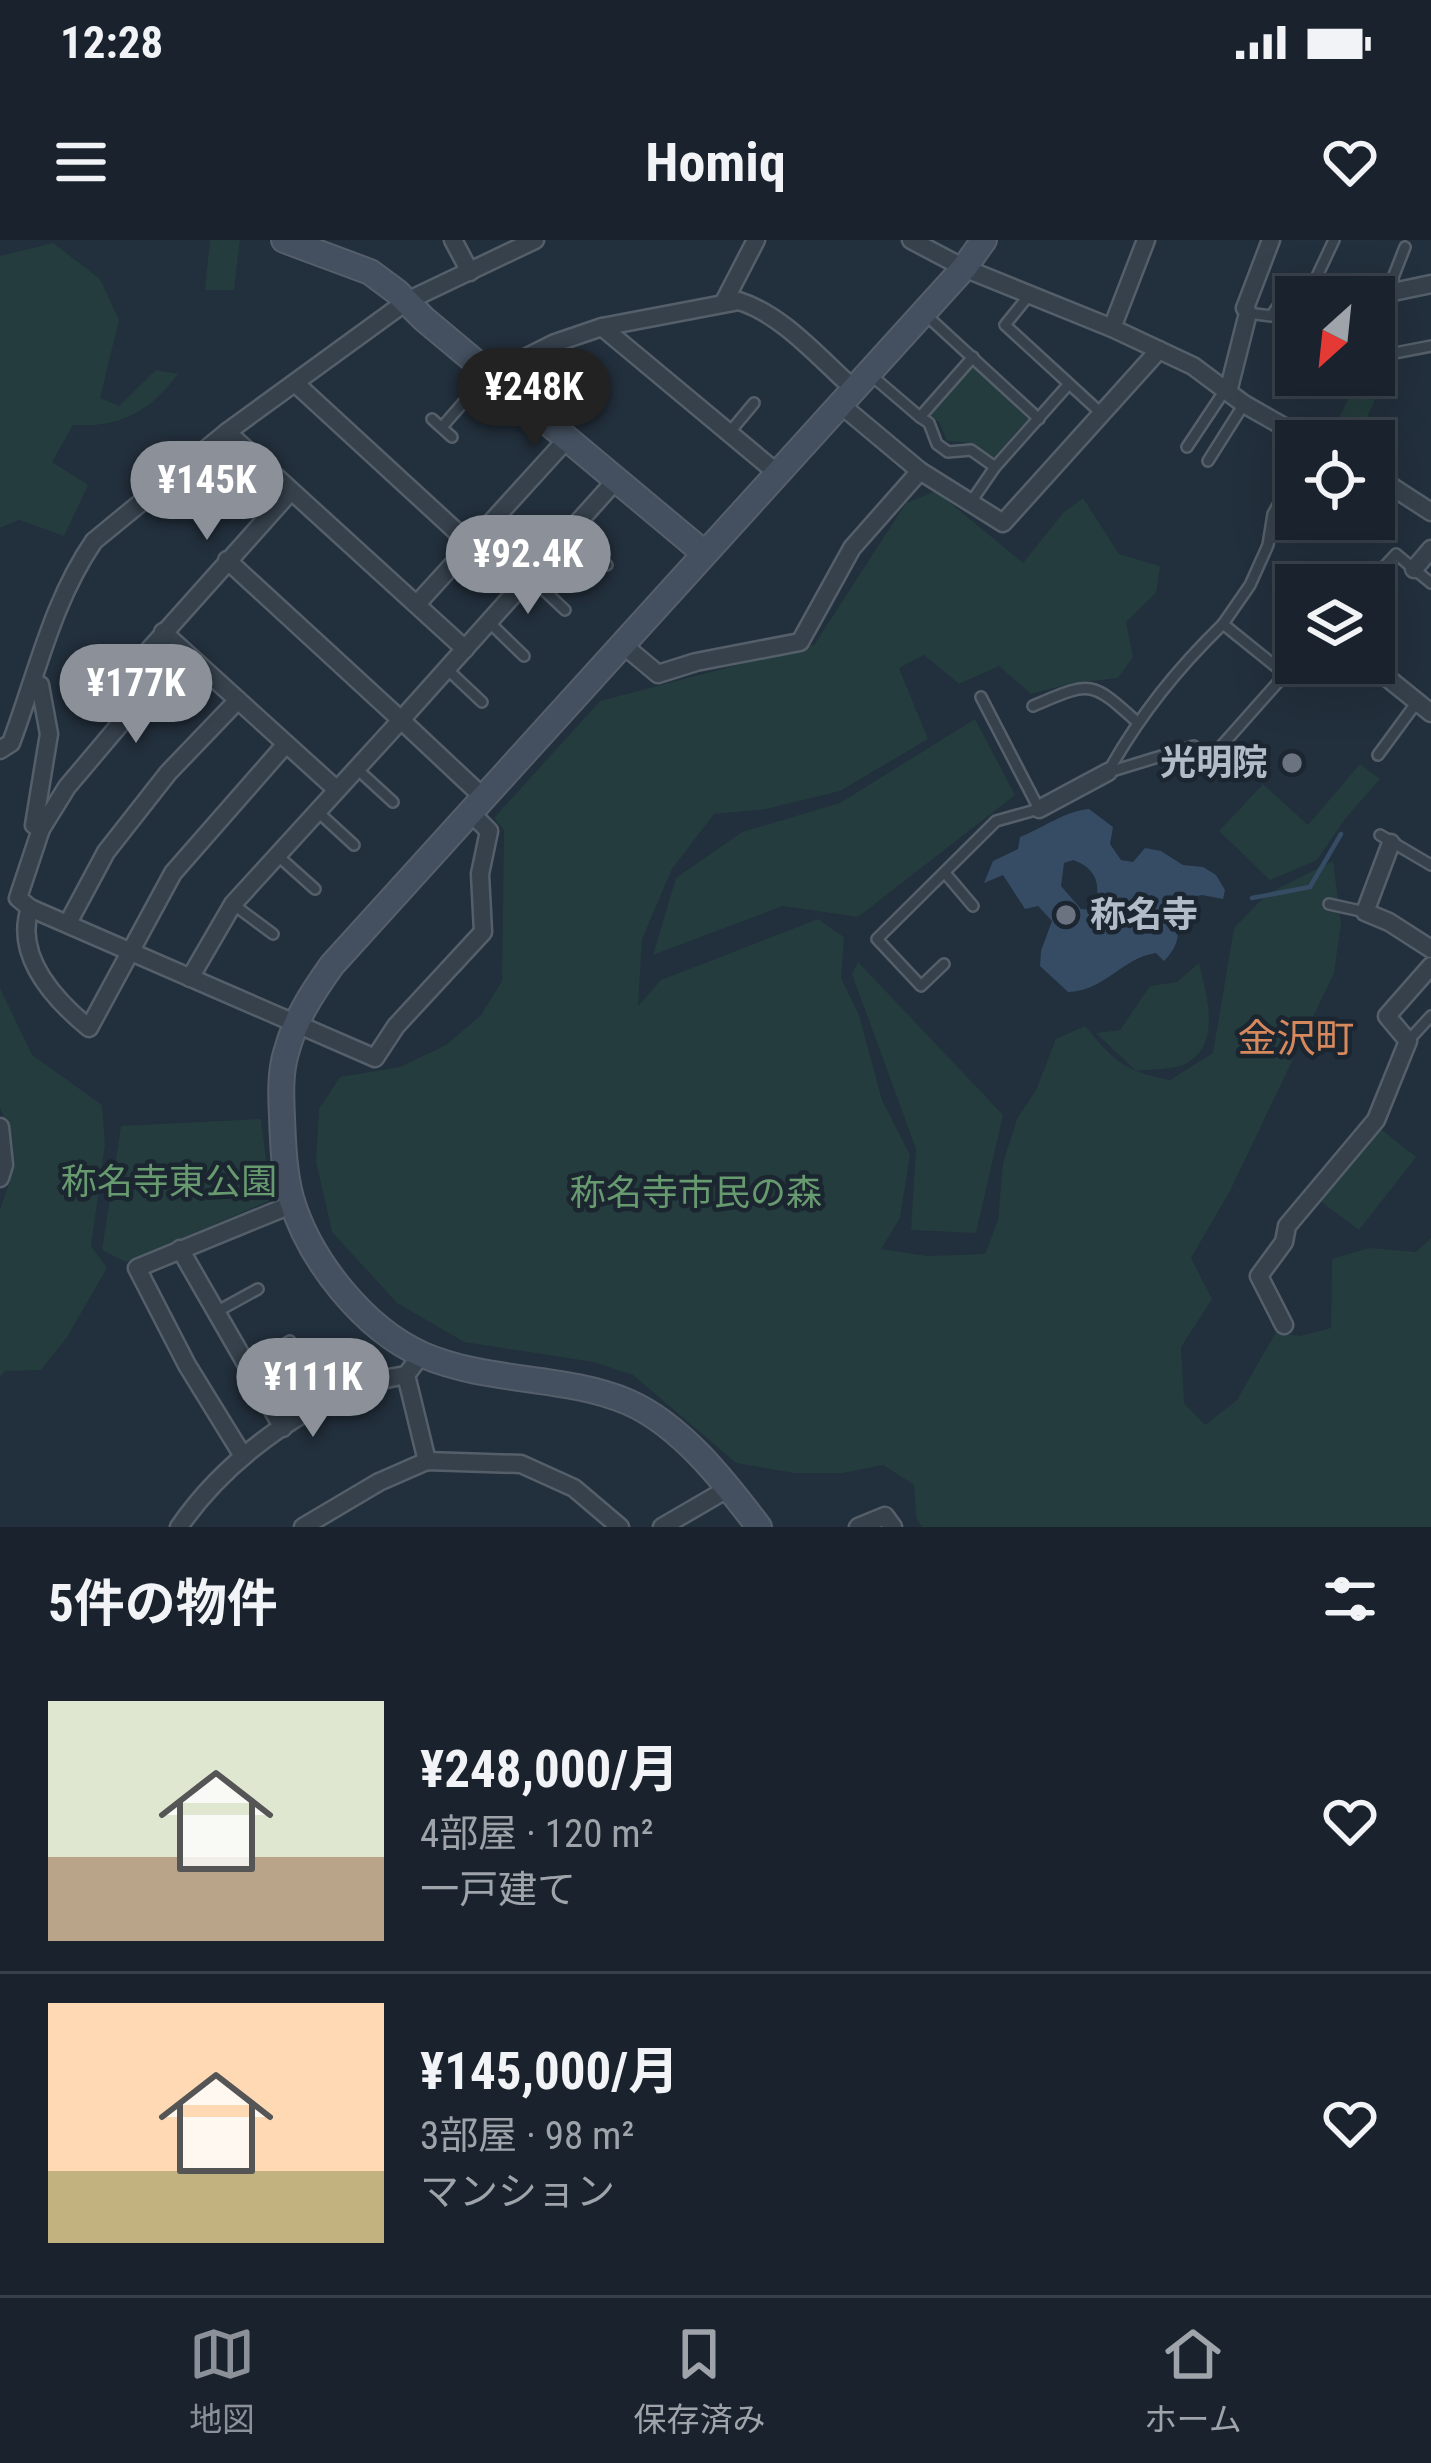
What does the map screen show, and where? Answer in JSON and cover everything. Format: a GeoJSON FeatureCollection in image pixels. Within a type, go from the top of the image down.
{"type":"FeatureCollection","features":[{"type":"Feature","properties":{"kind":"street"},"geometry":{"type":"LineString","coordinates":[[452,240],[470,272]]}},
{"type":"Feature","properties":{"kind":"street"},"geometry":{"type":"LineString","coordinates":[[0,750],[11,743],[78,564],[94,541],[227,432],[407,302],[535,240]]}},
{"type":"Feature","properties":{"kind":"street"},"geometry":{"type":"LineString","coordinates":[[725,300],[756,240]]}},
{"type":"Feature","properties":{"kind":"street"},"geometry":{"type":"LineString","coordinates":[[911,240],[964,268],[1160,350],[1275,422]]}},
{"type":"Feature","properties":{"kind":"street"},"geometry":{"type":"LineString","coordinates":[[427,1461],[414,1364],[398,1341],[361,1310],[333,1277],[293,1204],[283,1149],[281,1098],[284,1059],[295,1023],[332,965],[964,268],[983,240]]}},
{"type":"Feature","properties":{"kind":"street"},"geometry":{"type":"LineString","coordinates":[[1112,328],[1146,240]]}},
{"type":"Feature","properties":{"kind":"street"},"geometry":{"type":"LineString","coordinates":[[1227,391],[1248,313],[1245,308],[1271,240]]}},
{"type":"Feature","properties":{"kind":"street"},"geometry":{"type":"LineString","coordinates":[[293,241],[370,272],[704,553]]}},
{"type":"Feature","properties":{"kind":"street"},"geometry":{"type":"LineString","coordinates":[[1395,292],[1431,284]]}},
{"type":"Feature","properties":{"kind":"street"},"geometry":{"type":"LineString","coordinates":[[490,374],[602,327],[725,300],[758,307],[854,389],[920,471],[1003,523],[1160,350]]}},
{"type":"Feature","properties":{"kind":"street"},"geometry":{"type":"LineString","coordinates":[[602,327],[776,472]]}},
{"type":"Feature","properties":{"kind":"street"},"geometry":{"type":"LineString","coordinates":[[295,382],[470,544]]}},
{"type":"Feature","properties":{"kind":"street"},"geometry":{"type":"LineString","coordinates":[[227,432],[465,649]]}},
{"type":"Feature","properties":{"kind":"street"},"geometry":{"type":"LineString","coordinates":[[417,604],[567,439]]}},
{"type":"Feature","properties":{"kind":"street"},"geometry":{"type":"LineString","coordinates":[[622,644],[658,674],[800,642],[852,548],[920,471]]}},
{"type":"Feature","properties":{"kind":"street"},"geometry":{"type":"LineString","coordinates":[[190,978],[233,904],[616,480]]}},
{"type":"Feature","properties":{"kind":"street"},"geometry":{"type":"LineString","coordinates":[[1395,489],[1431,512]]}},
{"type":"Feature","properties":{"kind":"street"},"geometry":{"type":"LineString","coordinates":[[227,560],[401,720],[476,805],[489,831],[480,874],[482,932],[395,1026],[375,1058],[30,908],[18,898],[41,829],[67,787],[143,697],[124,678],[163,632],[227,560],[291,490]]}},
{"type":"Feature","properties":{"kind":"street"},"geometry":{"type":"LineString","coordinates":[[1414,569],[1431,549]]}},
{"type":"Feature","properties":{"kind":"street"},"geometry":{"type":"LineString","coordinates":[[163,632],[337,789]]}},
{"type":"Feature","properties":{"kind":"street"},"geometry":{"type":"LineString","coordinates":[[34,683],[40,685],[49,734],[34,825],[41,829]]}},
{"type":"Feature","properties":{"kind":"street"},"geometry":{"type":"LineString","coordinates":[[1395,684],[1424,708]]}},
{"type":"Feature","properties":{"kind":"street"},"geometry":{"type":"LineString","coordinates":[[68,922],[106,852],[168,773],[238,700]]}},
{"type":"Feature","properties":{"kind":"street"},"geometry":{"type":"LineString","coordinates":[[30,908],[26,917],[32,959],[54,1000],[89,1028],[173,874],[286,744]]}},
{"type":"Feature","properties":{"kind":"street"},"geometry":{"type":"LineString","coordinates":[[1039,808],[1108,772]]}},
{"type":"Feature","properties":{"kind":"street"},"geometry":{"type":"LineString","coordinates":[[1385,839],[1365,912],[1431,949]]}},
{"type":"Feature","properties":{"kind":"street"},"geometry":{"type":"LineString","coordinates":[[1284,1325],[1258,1276],[1283,1241],[1286,1226],[1376,1120],[1408,1041],[1387,1016],[1431,965]]}},
{"type":"Feature","properties":{"kind":"street"},"geometry":{"type":"LineString","coordinates":[[0,1127],[4,1165],[0,1178]]}},
{"type":"Feature","properties":{"kind":"street"},"geometry":{"type":"LineString","coordinates":[[242,1456],[187,1365],[137,1268],[293,1204]]}},
{"type":"Feature","properties":{"kind":"street"},"geometry":{"type":"LineString","coordinates":[[180,1249],[283,1428]]}},
{"type":"Feature","properties":{"kind":"street"},"geometry":{"type":"LineString","coordinates":[[180,1526],[207,1487],[283,1428],[333,1399],[414,1364],[448,1364],[595,1391],[630,1403],[663,1423],[729,1488],[759,1527]]}},
{"type":"Feature","properties":{"kind":"street"},"geometry":{"type":"LineString","coordinates":[[303,1527],[427,1461],[521,1464],[574,1487],[620,1527]]}},
{"type":"Feature","properties":{"kind":"street"},"geometry":{"type":"LineString","coordinates":[[662,1527],[729,1488]]}},
{"type":"Feature","properties":{"kind":"street"},"geometry":{"type":"LineString","coordinates":[[332,1508],[343,1527]]}},
{"type":"Feature","properties":{"kind":"street"},"geometry":{"type":"LineString","coordinates":[[858,1527],[885,1516],[893,1527]]}},
{"type":"Feature","properties":{"kind":"lane"},"geometry":{"type":"LineString","coordinates":[[1317,276],[1334,240]]}},
{"type":"Feature","properties":{"kind":"lane"},"geometry":{"type":"LineString","coordinates":[[1394,276],[1405,247]]}},
{"type":"Feature","properties":{"kind":"lane"},"geometry":{"type":"LineString","coordinates":[[1030,294],[1004,325],[1102,414]]}},
{"type":"Feature","properties":{"kind":"lane"},"geometry":{"type":"LineString","coordinates":[[1248,313],[1271,316],[1275,310]]}},
{"type":"Feature","properties":{"kind":"lane"},"geometry":{"type":"LineString","coordinates":[[923,312],[1039,419]]}},
{"type":"Feature","properties":{"kind":"lane"},"geometry":{"type":"LineString","coordinates":[[1395,353],[1431,346]]}},
{"type":"Feature","properties":{"kind":"lane"},"geometry":{"type":"LineString","coordinates":[[920,417],[973,357]]}},
{"type":"Feature","properties":{"kind":"lane"},"geometry":{"type":"LineString","coordinates":[[452,436],[437,423],[490,374]]}},
{"type":"Feature","properties":{"kind":"lane"},"geometry":{"type":"LineString","coordinates":[[970,502],[1068,385]]}},
{"type":"Feature","properties":{"kind":"lane"},"geometry":{"type":"LineString","coordinates":[[854,389],[920,417],[948,452],[971,450],[995,467]]}},
{"type":"Feature","properties":{"kind":"lane"},"geometry":{"type":"LineString","coordinates":[[1187,447],[1227,391]]}},
{"type":"Feature","properties":{"kind":"lane"},"geometry":{"type":"LineString","coordinates":[[728,433],[754,403]]}},
{"type":"Feature","properties":{"kind":"lane"},"geometry":{"type":"LineString","coordinates":[[1208,461],[1244,404]]}},
{"type":"Feature","properties":{"kind":"lane"},"geometry":{"type":"LineString","coordinates":[[1108,772],[1136,721],[1174,672],[1223,624],[1250,585],[1268,544],[1275,510]]}},
{"type":"Feature","properties":{"kind":"lane"},"geometry":{"type":"LineString","coordinates":[[571,530],[607,565]]}},
{"type":"Feature","properties":{"kind":"lane"},"geometry":{"type":"LineString","coordinates":[[1387,564],[1396,554],[1431,583]]}},
{"type":"Feature","properties":{"kind":"lane"},"geometry":{"type":"LineString","coordinates":[[530,577],[565,610]]}},
{"type":"Feature","properties":{"kind":"lane"},"geometry":{"type":"LineString","coordinates":[[489,622],[524,656]]}},
{"type":"Feature","properties":{"kind":"lane"},"geometry":{"type":"LineString","coordinates":[[1223,624],[1275,666]]}},
{"type":"Feature","properties":{"kind":"lane"},"geometry":{"type":"LineString","coordinates":[[447,669],[482,702]]}},
{"type":"Feature","properties":{"kind":"lane"},"geometry":{"type":"LineString","coordinates":[[1108,772],[1194,746],[1209,760],[1276,684]]}},
{"type":"Feature","properties":{"kind":"lane"},"geometry":{"type":"LineString","coordinates":[[1033,706],[1089,686],[1102,690],[1136,721]]}},
{"type":"Feature","properties":{"kind":"lane"},"geometry":{"type":"LineString","coordinates":[[944,964],[921,986],[877,939],[996,821],[1039,808],[980,698]]}},
{"type":"Feature","properties":{"kind":"lane"},"geometry":{"type":"LineString","coordinates":[[1378,755],[1424,708]]}},
{"type":"Feature","properties":{"kind":"lane"},"geometry":{"type":"LineString","coordinates":[[356,768],[393,802]]}},
{"type":"Feature","properties":{"kind":"lane"},"geometry":{"type":"LineString","coordinates":[[316,811],[354,845]]}},
{"type":"Feature","properties":{"kind":"lane"},"geometry":{"type":"LineString","coordinates":[[1385,839],[1431,865]]}},
{"type":"Feature","properties":{"kind":"lane"},"geometry":{"type":"LineString","coordinates":[[277,855],[315,890]]}},
{"type":"Feature","properties":{"kind":"lane"},"geometry":{"type":"LineString","coordinates":[[945,873],[974,906]]}},
{"type":"Feature","properties":{"kind":"lane"},"geometry":{"type":"LineString","coordinates":[[233,904],[272,934]]}},
{"type":"Feature","properties":{"kind":"lane"},"geometry":{"type":"LineString","coordinates":[[1329,904],[1365,912]]}},
{"type":"Feature","properties":{"kind":"lane"},"geometry":{"type":"LineString","coordinates":[[1408,1041],[1431,1016]]}},
{"type":"Feature","properties":{"kind":"lane"},"geometry":{"type":"LineString","coordinates":[[216,1312],[258,1289]]}},
{"type":"Feature","properties":{"kind":"lane"},"geometry":{"type":"LineString","coordinates":[[248,1367],[290,1341]]}},
{"type":"Feature","properties":{"kind":"green space"},"geometry":{"type":"Polygon","coordinates":[[[210,240],[240,240],[234,290],[205,290],[210,240]]]}},
{"type":"Feature","properties":{"kind":"green space"},"geometry":{"type":"Polygon","coordinates":[[[53,243],[100,279],[119,320],[100,398],[119,406],[156,370],[178,374],[132,415],[105,424],[73,425],[52,462],[88,485],[64,536],[19,520],[0,528],[0,256],[53,243]]]}},
{"type":"Feature","properties":{"kind":"green space"},"geometry":{"type":"Polygon","coordinates":[[[972,365],[1028,419],[991,460],[965,442],[947,441],[939,422],[927,414],[972,365]]]}},
{"type":"Feature","properties":{"kind":"green space"},"geometry":{"type":"Polygon","coordinates":[[[1349,396],[1376,396],[1366,420],[1338,420],[1349,396]]]}},
{"type":"Feature","properties":{"kind":"green space","name":"称名寺市民の森"},"geometry":{"type":"Polygon","coordinates":[[[936,491],[1023,563],[1063,513],[1083,498],[1119,554],[1160,566],[1156,593],[1126,622],[1133,657],[1118,678],[1031,694],[999,666],[959,684],[924,655],[899,668],[928,739],[840,791],[766,809],[714,814],[672,869],[642,939],[638,1006],[661,980],[818,919],[844,937],[841,978],[859,1015],[882,1100],[910,1155],[900,1218],[881,1249],[927,1256],[985,1254],[998,1220],[1003,1163],[1017,1119],[1036,1090],[1056,1039],[1085,1026],[1122,1063],[1170,1080],[1213,1053],[1234,928],[1267,894],[1333,861],[1341,923],[1334,973],[1230,1191],[1191,1258],[1212,1299],[1181,1347],[1184,1403],[1205,1425],[1237,1400],[1276,1332],[1300,1336],[1331,1328],[1332,1259],[1369,1248],[1416,1252],[1431,1238],[1431,1527],[922,1527],[916,1518],[914,1485],[883,1465],[843,1473],[794,1473],[736,1463],[633,1375],[593,1362],[464,1342],[397,1303],[332,1232],[316,1162],[319,1109],[340,1077],[400,1067],[446,1045],[481,1015],[502,981],[504,830],[494,818],[600,701],[814,645],[906,503],[936,491]]]}},
{"type":"Feature","properties":{"kind":"green space"},"geometry":{"type":"Polygon","coordinates":[[[975,719],[1015,795],[858,917],[783,906],[653,955],[676,878],[742,832],[840,803],[975,719]]]}},
{"type":"Feature","properties":{"kind":"green space"},"geometry":{"type":"Polygon","coordinates":[[[1360,764],[1380,779],[1317,860],[1270,880],[1219,831],[1263,784],[1308,825],[1360,764]]]}},
{"type":"Feature","properties":{"kind":"green space"},"geometry":{"type":"Polygon","coordinates":[[[858,962],[1003,1115],[976,1233],[911,1230],[916,1149],[852,974],[858,962]]]}},
{"type":"Feature","properties":{"kind":"green space"},"geometry":{"type":"Polygon","coordinates":[[[1199,963],[1209,1018],[1204,1044],[1180,1066],[1136,1071],[1096,1033],[1120,1030],[1150,986],[1177,982],[1199,963]]]}},
{"type":"Feature","properties":{"kind":"green space"},"geometry":{"type":"Polygon","coordinates":[[[0,988],[32,1055],[102,1105],[105,1145],[91,1246],[107,1268],[67,1337],[41,1370],[5,1371],[0,1377],[0,1209],[10,1181],[11,1135],[0,1108],[0,988]]]}},
{"type":"Feature","properties":{"kind":"green space","name":"称名寺東公園"},"geometry":{"type":"Polygon","coordinates":[[[261,1119],[271,1200],[126,1262],[102,1250],[121,1126],[261,1119]]]}},
{"type":"Feature","properties":{"kind":"green space"},"geometry":{"type":"Polygon","coordinates":[[[1377,1126],[1416,1157],[1359,1230],[1319,1200],[1377,1126]]]}},
{"type":"Feature","properties":{"kind":"water"},"geometry":{"type":"Polygon","coordinates":[[[1089,809],[1113,827],[1110,844],[1121,860],[1133,862],[1145,848],[1161,851],[1183,865],[1203,867],[1216,875],[1225,890],[1223,899],[1186,898],[1176,944],[1164,961],[1156,953],[1144,956],[1093,986],[1068,992],[1040,966],[1052,921],[1038,906],[1025,909],[1003,875],[984,883],[993,861],[1018,849],[1020,837],[1089,809]],[[1073,860],[1064,863],[1061,886],[1081,909],[1093,910],[1103,899],[1094,876],[1073,860]]]}},
{"type":"Feature","properties":{"kind":"waterway"},"geometry":{"type":"LineString","coordinates":[[1252,898],[1310,887],[1341,834]]}},
{"type":"Feature","properties":{"kind":"place","name":"光明院"},"geometry":{"type":"Point","coordinates":[1292,763]}},
{"type":"Feature","properties":{"kind":"place","name":"称名寺"},"geometry":{"type":"Point","coordinates":[1066,915]}},
{"type":"Feature","properties":{"kind":"district","name":"金沢町"},"geometry":{"type":"Point","coordinates":[1296,1039]}}]}
